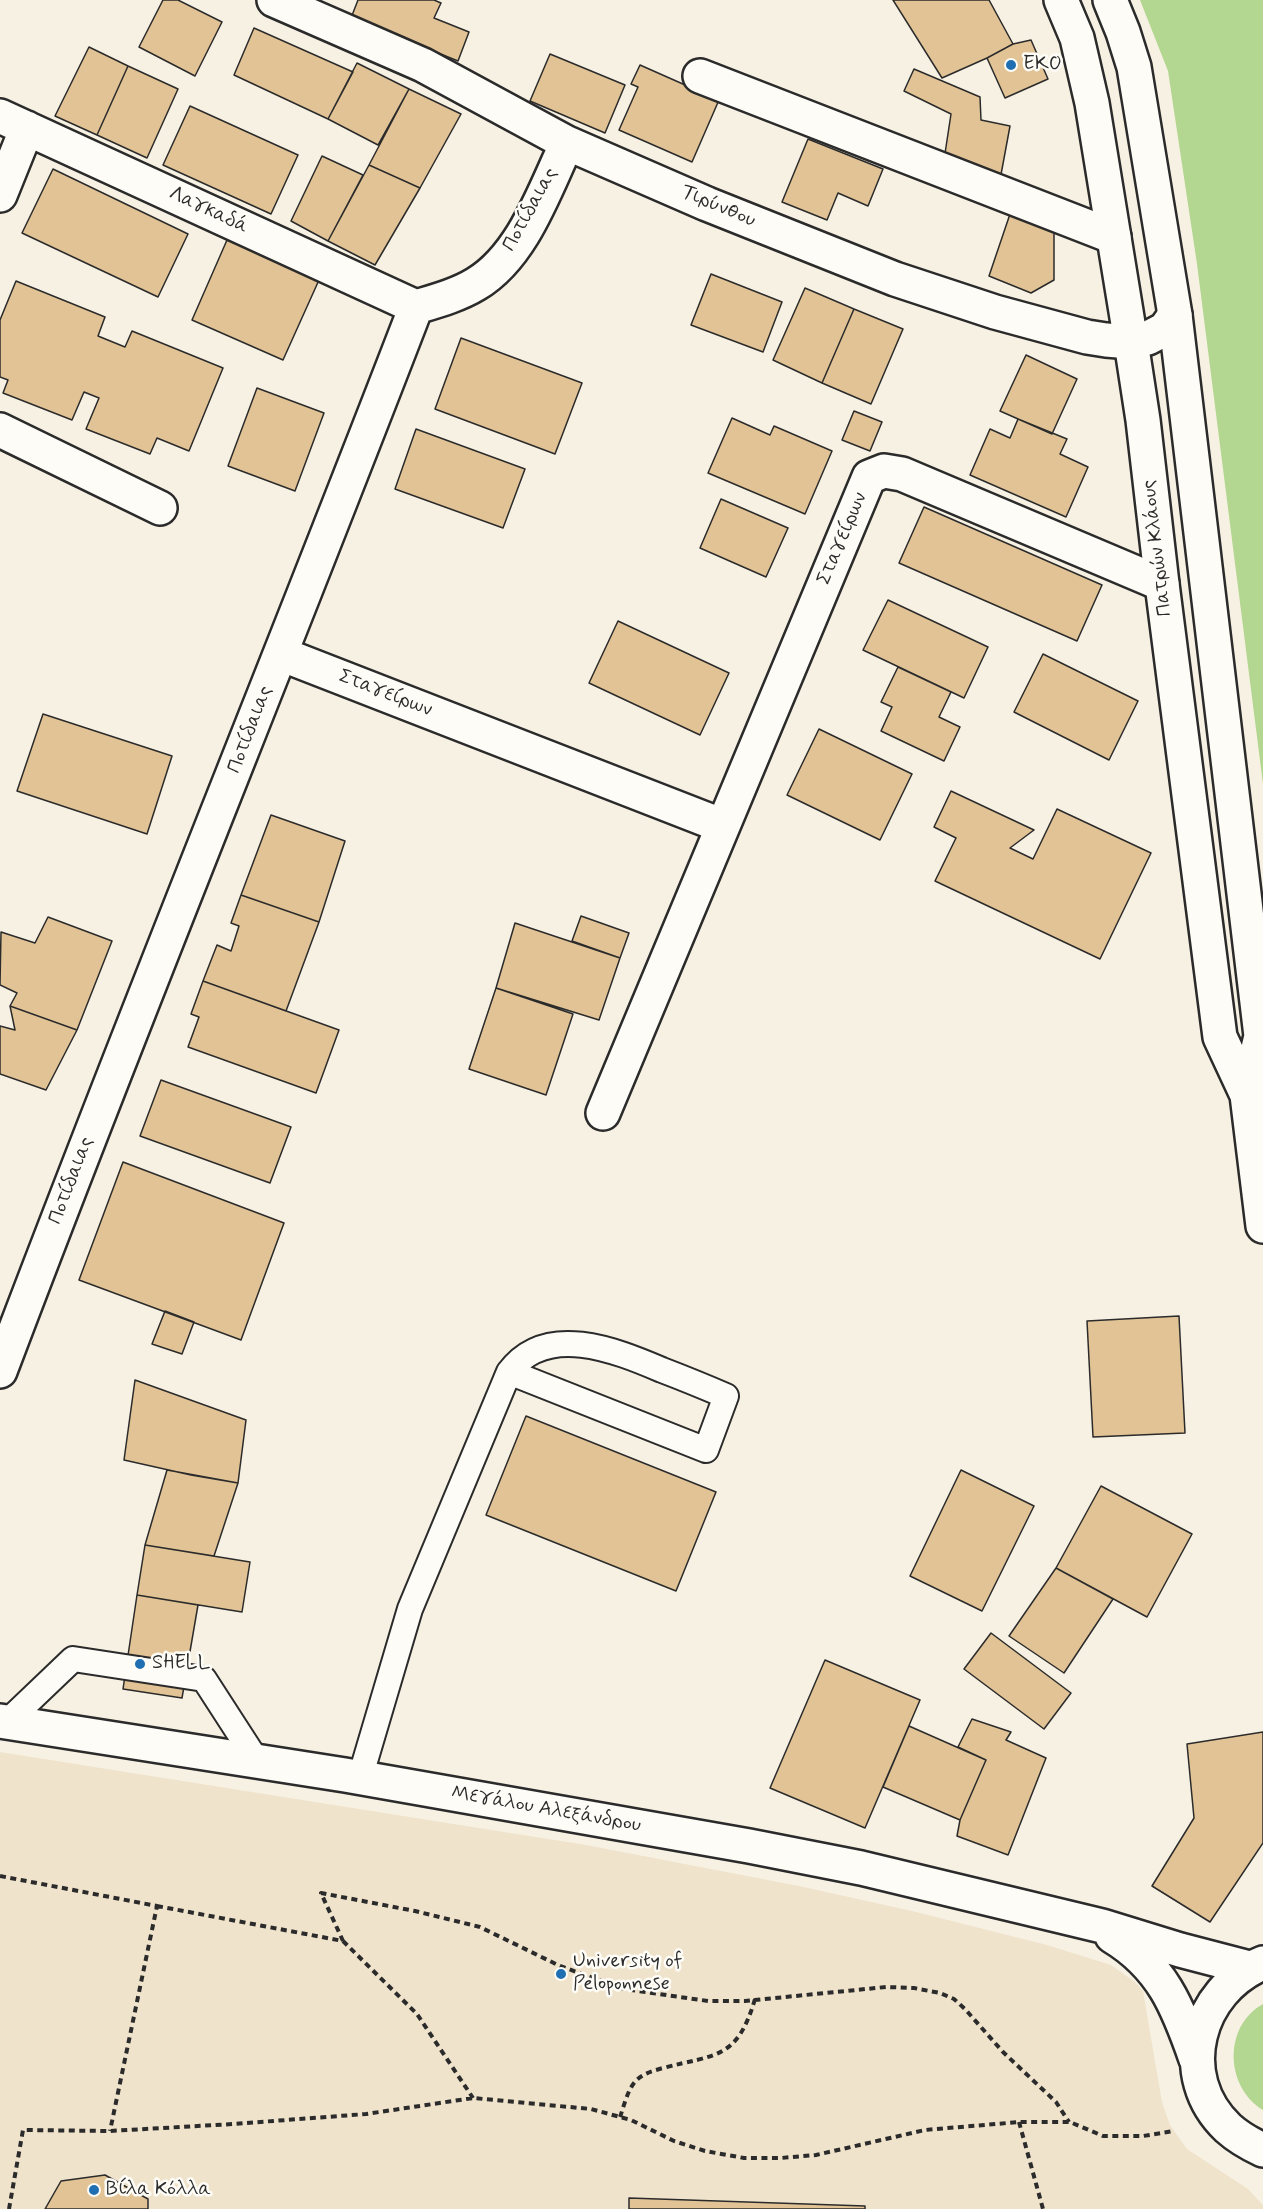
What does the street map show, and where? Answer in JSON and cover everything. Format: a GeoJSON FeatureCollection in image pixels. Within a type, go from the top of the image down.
{"type":"FeatureCollection","features":[{"type":"Feature","properties":{"kind":"street","name":"Τιρύνθου"},"geometry":{"type":"LineString","coordinates":[[274,0],[333,13],[567,143],[707,204],[895,279],[964,303],[1087,337],[1131,342],[1159,334],[1170,325],[1175,315]]}},
{"type":"Feature","properties":{"kind":"street","name":"Πατρών Κλάους"},"geometry":{"type":"LineString","coordinates":[[1061,0],[1077,38],[1092,103],[1143,420],[1220,1037],[1247,1095],[1259,1154],[1263,1226]]}},
{"type":"Feature","properties":{"kind":"street","name":"Πατρών Κλάους"},"geometry":{"type":"LineString","coordinates":[[1110,0],[1134,67],[1175,315],[1261,1036],[1247,1095]]}},
{"type":"Feature","properties":{"kind":"street"},"geometry":{"type":"LineString","coordinates":[[700,76],[1114,237]]}},
{"type":"Feature","properties":{"kind":"street"},"geometry":{"type":"LineString","coordinates":[[0,195],[14,122]]}},
{"type":"Feature","properties":{"kind":"street","name":"Λαγκαδά"},"geometry":{"type":"LineString","coordinates":[[14,122],[416,307]]}},
{"type":"Feature","properties":{"kind":"street","name":"Ποτίδαιας"},"geometry":{"type":"LineString","coordinates":[[0,1371],[84,1148],[281,654],[416,307],[474,286],[498,266],[519,241],[567,143]]}},
{"type":"Feature","properties":{"kind":"street"},"geometry":{"type":"LineString","coordinates":[[0,430],[160,508]]}},
{"type":"Feature","properties":{"kind":"street","name":"Σταγείρων"},"geometry":{"type":"LineString","coordinates":[[603,1113],[869,477],[884,471],[902,474],[1162,584]]}},
{"type":"Feature","properties":{"kind":"street","name":"Σταγείρων"},"geometry":{"type":"LineString","coordinates":[[281,654],[723,826]]}},
{"type":"Feature","properties":{"kind":"street","name":"Μεγάλου Αλεξάνδρου"},"geometry":{"type":"LineString","coordinates":[[3,1721],[360,1778],[861,1868],[1087,1923]]}},
{"type":"Feature","properties":{"kind":"street"},"geometry":{"type":"LineString","coordinates":[[1087,1923],[1180,1950],[1256,1966]]}},
{"type":"Feature","properties":{"kind":"street"},"geometry":{"type":"LineString","coordinates":[[1087,1923],[1136,1952],[1158,1975],[1174,2000],[1198,2066],[1203,2089],[1213,2109],[1227,2127],[1245,2141],[1263,2150]]}},
{"type":"Feature","properties":{"kind":"street"},"geometry":{"type":"LineString","coordinates":[[1198,2066],[1198,2043],[1204,2020],[1215,2000],[1230,1982],[1256,1966]]}},
{"type":"Feature","properties":{"kind":"lane"},"geometry":{"type":"LineString","coordinates":[[360,1778],[410,1609],[509,1372],[518,1360],[537,1349],[550,1345],[581,1345],[624,1354],[726,1396],[706,1450],[509,1372]]}},
{"type":"Feature","properties":{"kind":"lane"},"geometry":{"type":"LineString","coordinates":[[3,1721],[73,1659],[204,1679],[257,1761]]}},
{"type":"Feature","properties":{"kind":"path"},"geometry":{"type":"LineString","coordinates":[[0,1876],[343,1941]]}},
{"type":"Feature","properties":{"kind":"path"},"geometry":{"type":"LineString","coordinates":[[473,2098],[417,2014],[343,1941],[321,1893],[415,1911],[480,1927],[560,1966],[624,1989],[708,2001],[886,1987],[914,1988],[947,1996],[954,1999],[1003,2052],[1056,2102],[1070,2122]]}},
{"type":"Feature","properties":{"kind":"path"},"geometry":{"type":"LineString","coordinates":[[110,2131],[157,1905]]}},
{"type":"Feature","properties":{"kind":"path"},"geometry":{"type":"LineString","coordinates":[[620,2117],[630,2091],[640,2078],[651,2072],[710,2058],[727,2050],[746,2027],[755,1999]]}},
{"type":"Feature","properties":{"kind":"path"},"geometry":{"type":"LineString","coordinates":[[9,2209],[22,2130],[110,2131],[366,2114],[473,2098],[591,2109],[620,2117],[674,2141],[705,2151],[744,2158],[816,2155],[925,2130],[1019,2122],[1070,2122],[1103,2136],[1143,2136],[1174,2131]]}},
{"type":"Feature","properties":{"kind":"path"},"geometry":{"type":"LineString","coordinates":[[1019,2122],[1043,2209]]}},
{"type":"Feature","properties":{"kind":"shaded area","name":"University of Peloponnese"},"geometry":{"type":"Polygon","coordinates":[[[0,1752],[586,1845],[799,1886],[912,1911],[1047,1945],[1111,1965],[1135,1982],[1143,1991],[1162,2102],[1170,2125],[1187,2149],[1248,2189],[1263,2205],[1263,2209],[0,2209],[0,1752]]]}},
{"type":"Feature","properties":{"kind":"green space"},"geometry":{"type":"Polygon","coordinates":[[[1140,0],[1263,0],[1263,784],[1197,264],[1168,71],[1140,0]]]}},
{"type":"Feature","properties":{"kind":"green space"},"geometry":{"type":"Polygon","coordinates":[[[1263,2004],[1263,2110],[1250,2100],[1241,2087],[1234,2057],[1235,2041],[1241,2027],[1250,2014],[1263,2004]]]}},
{"type":"Feature","properties":{"kind":"building"},"geometry":{"type":"Polygon","coordinates":[[[163,0],[178,0],[222,22],[195,76],[139,47],[163,0]]]}},
{"type":"Feature","properties":{"kind":"building"},"geometry":{"type":"Polygon","coordinates":[[[358,0],[434,0],[441,3],[434,18],[469,32],[458,61],[351,18],[358,0]]]}},
{"type":"Feature","properties":{"kind":"building"},"geometry":{"type":"Polygon","coordinates":[[[893,0],[989,0],[1013,44],[942,78],[893,0]]]}},
{"type":"Feature","properties":{"kind":"building"},"geometry":{"type":"Polygon","coordinates":[[[254,28],[353,72],[328,119],[234,75],[254,28]]]}},
{"type":"Feature","properties":{"kind":"building"},"geometry":{"type":"Polygon","coordinates":[[[1031,40],[1048,79],[1005,98],[987,58],[1013,44],[1031,40]]]}},
{"type":"Feature","properties":{"kind":"building"},"geometry":{"type":"Polygon","coordinates":[[[89,47],[128,66],[97,135],[55,116],[89,47]]]}},
{"type":"Feature","properties":{"kind":"building"},"geometry":{"type":"Polygon","coordinates":[[[550,54],[625,85],[605,133],[530,101],[550,54]]]}},
{"type":"Feature","properties":{"kind":"building"},"geometry":{"type":"Polygon","coordinates":[[[357,63],[409,89],[378,145],[328,119],[357,63]]]}},
{"type":"Feature","properties":{"kind":"building"},"geometry":{"type":"Polygon","coordinates":[[[640,65],[719,100],[692,162],[619,130],[638,87],[631,84],[640,65]]]}},
{"type":"Feature","properties":{"kind":"building"},"geometry":{"type":"Polygon","coordinates":[[[128,66],[178,89],[147,158],[97,135],[128,66]]]}},
{"type":"Feature","properties":{"kind":"building"},"geometry":{"type":"Polygon","coordinates":[[[914,69],[980,97],[981,120],[1010,126],[1000,180],[944,160],[951,114],[904,91],[914,69]]]}},
{"type":"Feature","properties":{"kind":"building"},"geometry":{"type":"Polygon","coordinates":[[[409,89],[461,114],[420,188],[369,165],[409,89]]]}},
{"type":"Feature","properties":{"kind":"building"},"geometry":{"type":"Polygon","coordinates":[[[190,106],[298,155],[271,214],[163,165],[190,106]]]}},
{"type":"Feature","properties":{"kind":"building"},"geometry":{"type":"Polygon","coordinates":[[[808,139],[883,169],[868,206],[838,193],[827,220],[782,202],[808,139]]]}},
{"type":"Feature","properties":{"kind":"building"},"geometry":{"type":"Polygon","coordinates":[[[322,156],[363,175],[328,241],[291,221],[322,156]]]}},
{"type":"Feature","properties":{"kind":"building"},"geometry":{"type":"Polygon","coordinates":[[[369,165],[420,188],[375,265],[328,241],[369,165]]]}},
{"type":"Feature","properties":{"kind":"building"},"geometry":{"type":"Polygon","coordinates":[[[53,169],[188,234],[158,297],[22,233],[53,169]]]}},
{"type":"Feature","properties":{"kind":"building"},"geometry":{"type":"Polygon","coordinates":[[[1010,214],[1054,229],[1054,280],[1031,293],[989,276],[1010,214]]]}},
{"type":"Feature","properties":{"kind":"building"},"geometry":{"type":"Polygon","coordinates":[[[227,240],[319,280],[283,360],[192,320],[227,240]]]}},
{"type":"Feature","properties":{"kind":"building"},"geometry":{"type":"Polygon","coordinates":[[[711,274],[782,302],[763,352],[691,325],[711,274]]]}},
{"type":"Feature","properties":{"kind":"building"},"geometry":{"type":"Polygon","coordinates":[[[16,281],[105,317],[98,336],[125,347],[132,331],[223,368],[189,451],[157,438],[150,454],[86,429],[99,398],[84,392],[72,420],[3,393],[8,380],[0,377],[0,320],[16,281]]]}},
{"type":"Feature","properties":{"kind":"building"},"geometry":{"type":"Polygon","coordinates":[[[805,288],[854,309],[822,383],[773,360],[805,288]]]}},
{"type":"Feature","properties":{"kind":"building"},"geometry":{"type":"Polygon","coordinates":[[[854,309],[903,329],[871,404],[822,383],[854,309]]]}},
{"type":"Feature","properties":{"kind":"building"},"geometry":{"type":"Polygon","coordinates":[[[461,338],[582,383],[555,454],[435,409],[461,338]]]}},
{"type":"Feature","properties":{"kind":"building"},"geometry":{"type":"Polygon","coordinates":[[[1026,355],[1077,379],[1052,434],[1000,411],[1026,355]]]}},
{"type":"Feature","properties":{"kind":"building"},"geometry":{"type":"Polygon","coordinates":[[[257,388],[324,413],[295,491],[228,466],[257,388]]]}},
{"type":"Feature","properties":{"kind":"building"},"geometry":{"type":"Polygon","coordinates":[[[854,411],[882,422],[870,451],[842,440],[854,411]]]}},
{"type":"Feature","properties":{"kind":"building"},"geometry":{"type":"Polygon","coordinates":[[[732,418],[770,435],[774,426],[832,451],[805,514],[708,473],[732,418]]]}},
{"type":"Feature","properties":{"kind":"building"},"geometry":{"type":"Polygon","coordinates":[[[1018,419],[1067,439],[1060,454],[1088,467],[1066,517],[970,475],[990,429],[1010,438],[1018,419]]]}},
{"type":"Feature","properties":{"kind":"building"},"geometry":{"type":"Polygon","coordinates":[[[416,429],[525,469],[503,528],[395,489],[416,429]]]}},
{"type":"Feature","properties":{"kind":"building"},"geometry":{"type":"Polygon","coordinates":[[[721,499],[788,528],[766,577],[700,548],[721,499]]]}},
{"type":"Feature","properties":{"kind":"building"},"geometry":{"type":"Polygon","coordinates":[[[924,507],[1102,585],[1077,641],[899,563],[924,507]]]}},
{"type":"Feature","properties":{"kind":"building"},"geometry":{"type":"Polygon","coordinates":[[[888,600],[988,647],[964,698],[863,650],[888,600]]]}},
{"type":"Feature","properties":{"kind":"building"},"geometry":{"type":"Polygon","coordinates":[[[618,621],[729,673],[700,735],[589,683],[618,621]]]}},
{"type":"Feature","properties":{"kind":"building"},"geometry":{"type":"Polygon","coordinates":[[[1043,654],[1138,701],[1109,760],[1014,712],[1043,654]]]}},
{"type":"Feature","properties":{"kind":"building"},"geometry":{"type":"Polygon","coordinates":[[[898,667],[951,692],[939,717],[960,727],[944,761],[881,731],[892,707],[881,702],[898,667]]]}},
{"type":"Feature","properties":{"kind":"building"},"geometry":{"type":"Polygon","coordinates":[[[43,714],[172,756],[147,834],[17,791],[43,714]]]}},
{"type":"Feature","properties":{"kind":"building"},"geometry":{"type":"Polygon","coordinates":[[[819,729],[912,774],[880,840],[787,795],[819,729]]]}},
{"type":"Feature","properties":{"kind":"building"},"geometry":{"type":"Polygon","coordinates":[[[951,791],[1034,830],[1010,848],[1033,859],[1057,809],[1151,853],[1100,959],[935,881],[956,838],[934,827],[951,791]]]}},
{"type":"Feature","properties":{"kind":"building"},"geometry":{"type":"Polygon","coordinates":[[[271,815],[345,841],[319,922],[241,895],[271,815]]]}},
{"type":"Feature","properties":{"kind":"building"},"geometry":{"type":"Polygon","coordinates":[[[241,895],[319,922],[286,1011],[203,981],[217,945],[231,951],[239,926],[231,923],[241,895]]]}},
{"type":"Feature","properties":{"kind":"building"},"geometry":{"type":"Polygon","coordinates":[[[581,916],[629,933],[620,958],[572,941],[581,916]]]}},
{"type":"Feature","properties":{"kind":"building"},"geometry":{"type":"Polygon","coordinates":[[[48,917],[112,941],[77,1030],[10,1006],[17,993],[0,985],[1,932],[35,943],[48,917]]]}},
{"type":"Feature","properties":{"kind":"building"},"geometry":{"type":"Polygon","coordinates":[[[515,923],[620,958],[599,1020],[496,988],[515,923]]]}},
{"type":"Feature","properties":{"kind":"building"},"geometry":{"type":"Polygon","coordinates":[[[203,981],[339,1030],[316,1093],[188,1047],[199,1017],[191,1014],[203,981]]]}},
{"type":"Feature","properties":{"kind":"building"},"geometry":{"type":"Polygon","coordinates":[[[496,988],[573,1014],[546,1095],[469,1069],[496,988]]]}},
{"type":"Feature","properties":{"kind":"building"},"geometry":{"type":"Polygon","coordinates":[[[10,1006],[77,1030],[46,1090],[0,1074],[0,1026],[15,1030],[10,1006]]]}},
{"type":"Feature","properties":{"kind":"building"},"geometry":{"type":"Polygon","coordinates":[[[161,1080],[291,1127],[270,1183],[140,1136],[161,1080]]]}},
{"type":"Feature","properties":{"kind":"building"},"geometry":{"type":"Polygon","coordinates":[[[123,1162],[284,1223],[241,1340],[79,1280],[123,1162]]]}},
{"type":"Feature","properties":{"kind":"building"},"geometry":{"type":"Polygon","coordinates":[[[165,1311],[194,1322],[182,1354],[152,1344],[165,1311]]]}},
{"type":"Feature","properties":{"kind":"building"},"geometry":{"type":"Polygon","coordinates":[[[1179,1316],[1185,1433],[1093,1437],[1087,1321],[1179,1316]]]}},
{"type":"Feature","properties":{"kind":"building"},"geometry":{"type":"Polygon","coordinates":[[[135,1380],[246,1420],[238,1483],[124,1460],[135,1380]]]}},
{"type":"Feature","properties":{"kind":"building"},"geometry":{"type":"Polygon","coordinates":[[[526,1416],[716,1492],[676,1591],[486,1515],[526,1416]]]}},
{"type":"Feature","properties":{"kind":"building"},"geometry":{"type":"Polygon","coordinates":[[[167,1470],[238,1483],[214,1556],[145,1545],[167,1470]]]}},
{"type":"Feature","properties":{"kind":"building"},"geometry":{"type":"Polygon","coordinates":[[[961,1470],[1034,1506],[982,1611],[910,1576],[961,1470]]]}},
{"type":"Feature","properties":{"kind":"building"},"geometry":{"type":"Polygon","coordinates":[[[1101,1486],[1192,1534],[1147,1617],[1056,1568],[1101,1486]]]}},
{"type":"Feature","properties":{"kind":"building"},"geometry":{"type":"Polygon","coordinates":[[[145,1545],[250,1562],[242,1612],[137,1595],[145,1545]]]}},
{"type":"Feature","properties":{"kind":"building"},"geometry":{"type":"Polygon","coordinates":[[[1056,1568],[1113,1599],[1064,1673],[1009,1636],[1056,1568]]]}},
{"type":"Feature","properties":{"kind":"building"},"geometry":{"type":"Polygon","coordinates":[[[137,1595],[198,1605],[182,1698],[123,1689],[137,1595]]]}},
{"type":"Feature","properties":{"kind":"building"},"geometry":{"type":"Polygon","coordinates":[[[991,1633],[1071,1693],[1044,1729],[964,1669],[991,1633]]]}},
{"type":"Feature","properties":{"kind":"building"},"geometry":{"type":"Polygon","coordinates":[[[825,1660],[920,1700],[865,1828],[770,1788],[825,1660]]]}},
{"type":"Feature","properties":{"kind":"building"},"geometry":{"type":"Polygon","coordinates":[[[972,1719],[1011,1732],[1006,1740],[1046,1758],[1008,1855],[957,1836],[960,1820],[986,1760],[958,1747],[972,1719]]]}},
{"type":"Feature","properties":{"kind":"building"},"geometry":{"type":"Polygon","coordinates":[[[909,1726],[986,1760],[960,1820],[883,1787],[909,1726]]]}},
{"type":"Feature","properties":{"kind":"building"},"geometry":{"type":"Polygon","coordinates":[[[1263,1732],[1263,1843],[1210,1922],[1152,1886],[1194,1818],[1187,1744],[1263,1732]]]}},
{"type":"Feature","properties":{"kind":"building","name":"Βίλα Κόλλα"},"geometry":{"type":"Polygon","coordinates":[[[105,2175],[148,2199],[148,2209],[45,2209],[61,2181],[105,2175]]]}},
{"type":"Feature","properties":{"kind":"building"},"geometry":{"type":"Polygon","coordinates":[[[629,2198],[865,2206],[865,2209],[629,2209],[629,2198]]]}},
{"type":"Feature","properties":{"kind":"place","name":"EKO"},"geometry":{"type":"Point","coordinates":[1011,65]}},
{"type":"Feature","properties":{"kind":"place","name":"SHELL"},"geometry":{"type":"Point","coordinates":[140,1664]}},
{"type":"Feature","properties":{"kind":"place","name":"University of Peloponnese"},"geometry":{"type":"Point","coordinates":[561,1974]}},
{"type":"Feature","properties":{"kind":"place","name":"Βίλα Κόλλα"},"geometry":{"type":"Point","coordinates":[94,2190]}}]}
